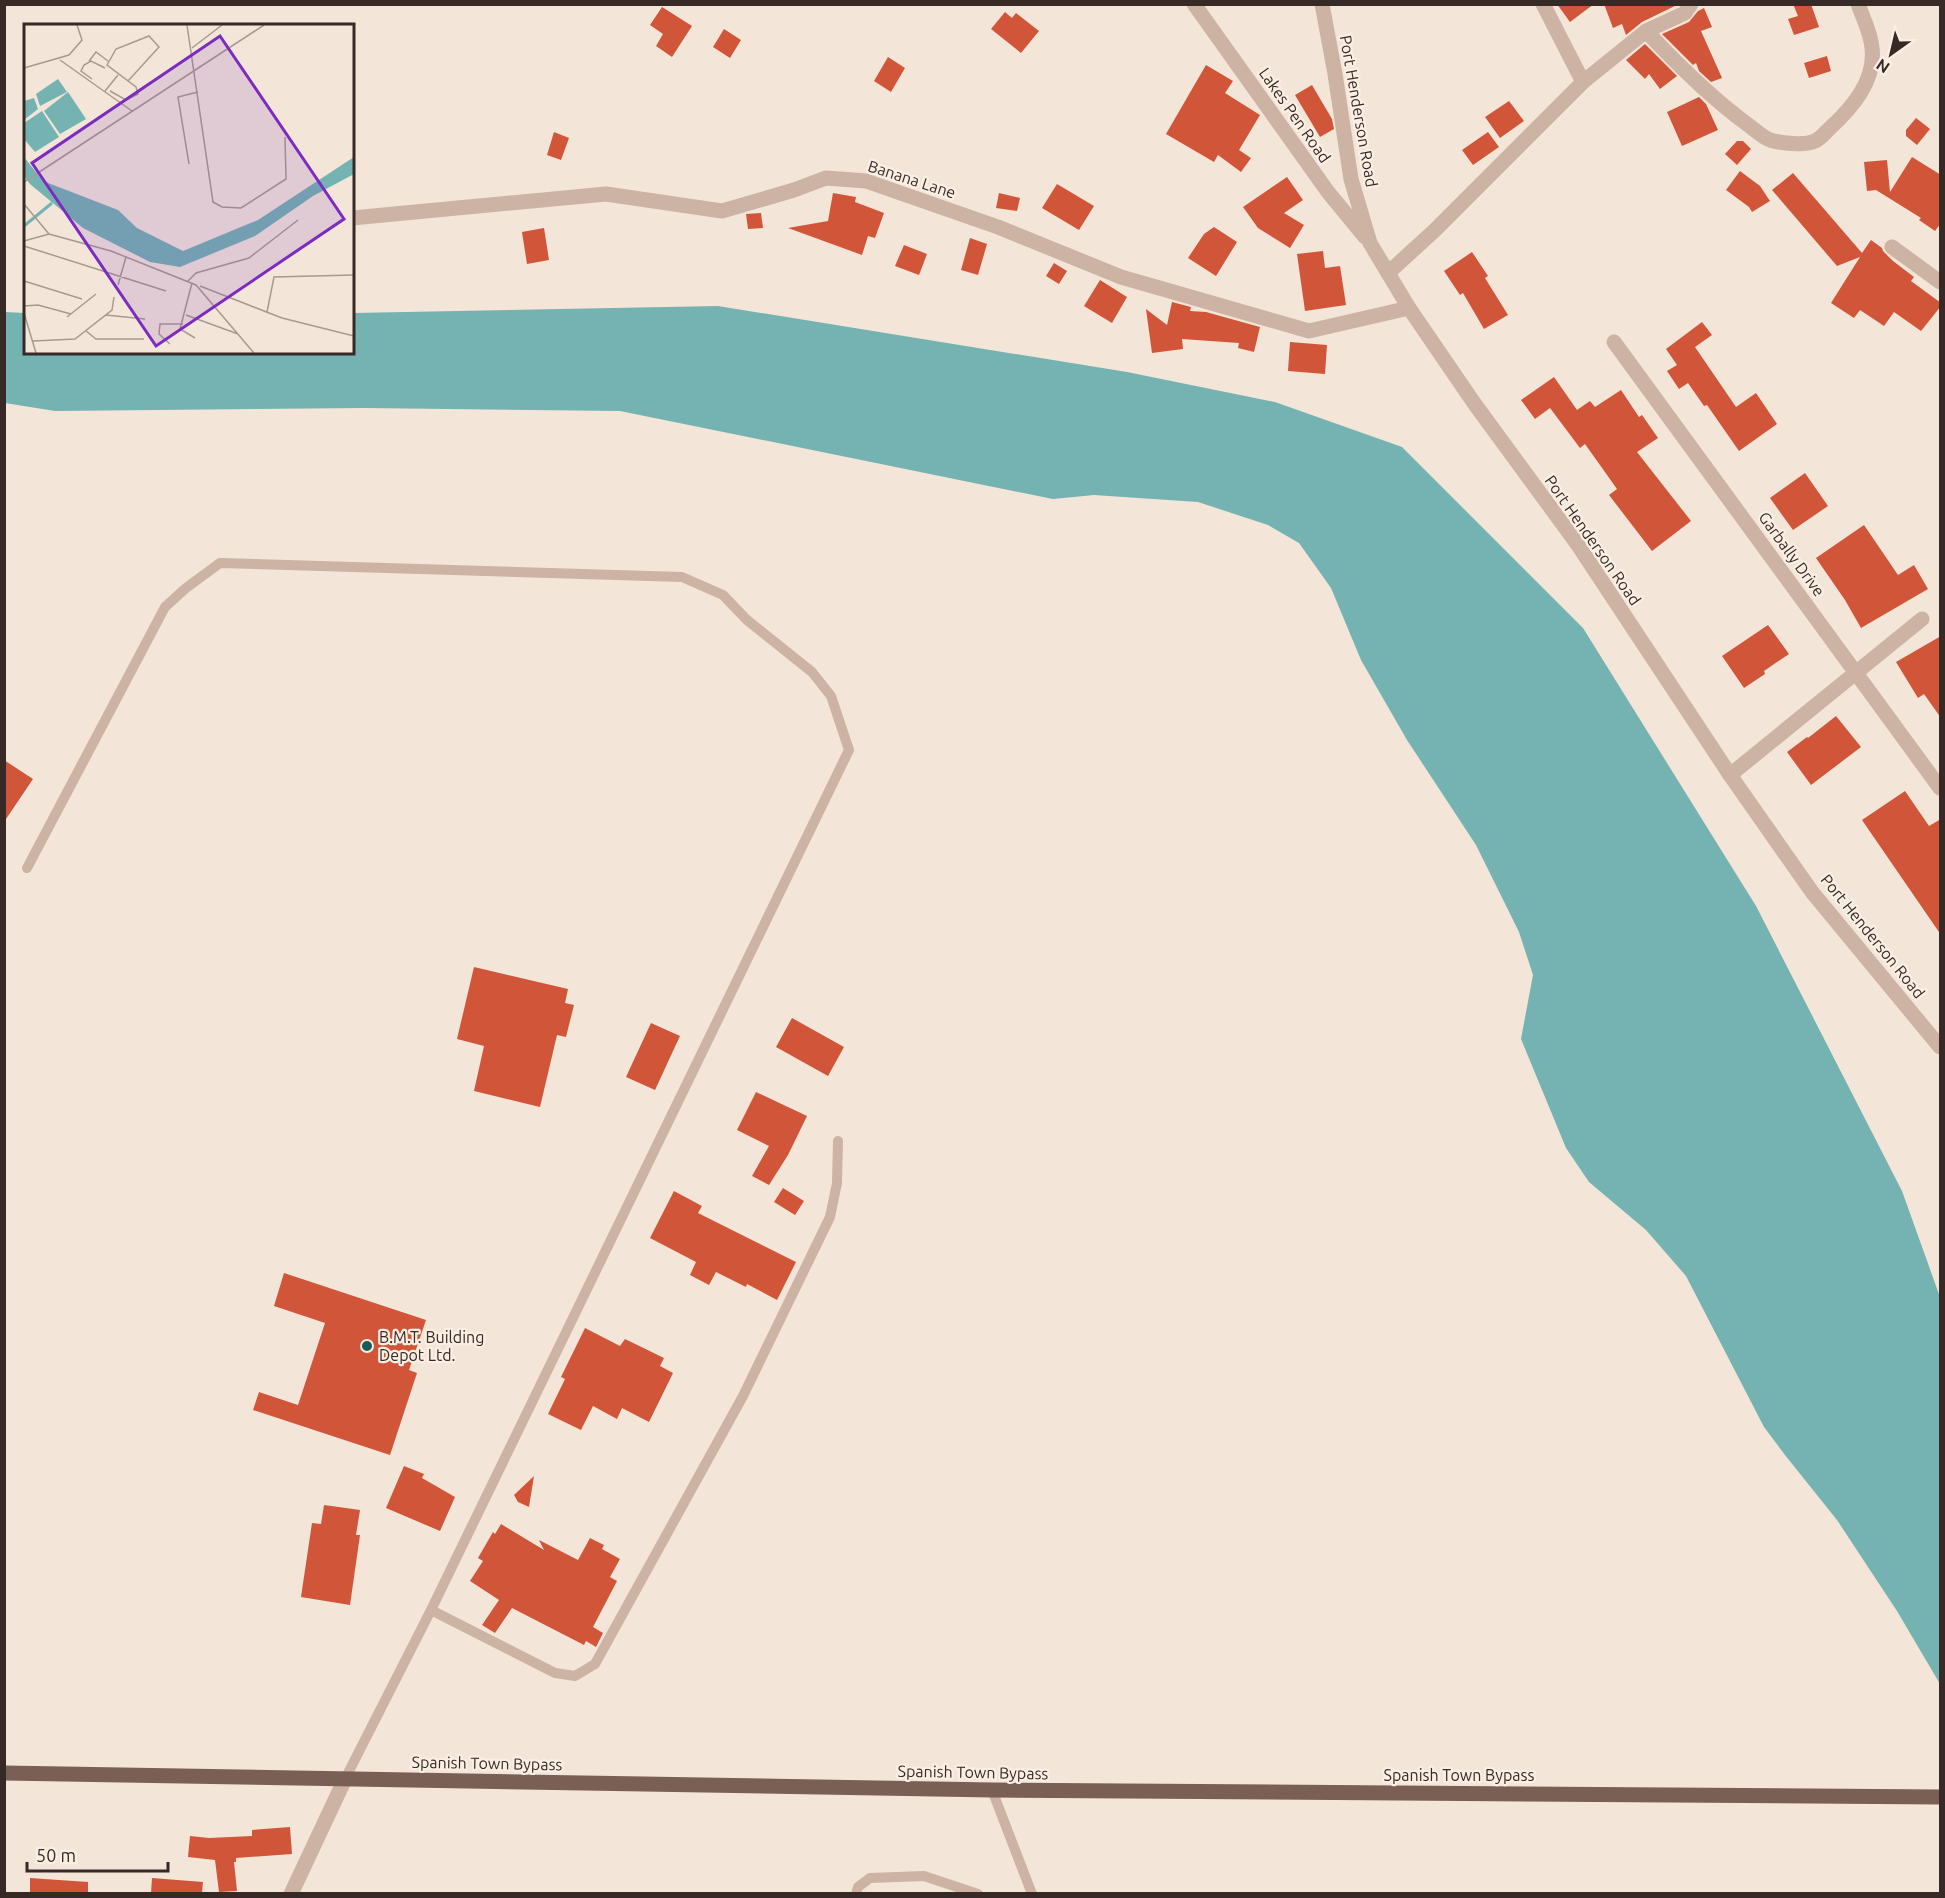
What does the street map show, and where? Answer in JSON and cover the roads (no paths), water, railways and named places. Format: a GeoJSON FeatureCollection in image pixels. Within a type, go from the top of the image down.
{"type":"FeatureCollection","features":[{"type":"Feature","properties":{"kind":"main road","name":"Spanish Town Bypass"},"geometry":{"type":"LineString","coordinates":[[4,1773],[993,1790],[1941,1797]]}},
{"type":"Feature","properties":{"kind":"street","name":"Lakes Pen Road"},"geometry":{"type":"LineString","coordinates":[[1194,4],[1328,192],[1370,243]]}},
{"type":"Feature","properties":{"kind":"street","name":"Port Henderson Road"},"geometry":{"type":"LineString","coordinates":[[1322,4],[1351,179],[1370,243],[1409,308],[1474,403],[1578,545],[1730,775],[1812,892],[1941,1047]]}},
{"type":"Feature","properties":{"kind":"street"},"geometry":{"type":"LineString","coordinates":[[1543,4],[1583,82]]}},
{"type":"Feature","properties":{"kind":"street"},"geometry":{"type":"LineString","coordinates":[[1388,273],[1583,82],[1646,31],[1685,13],[1691,4]]}},
{"type":"Feature","properties":{"kind":"street"},"geometry":{"type":"LineString","coordinates":[[1646,31],[1674,62],[1709,93],[1768,139],[1789,144],[1815,141],[1846,114],[1861,92],[1870,71],[1873,49],[1858,4]]}},
{"type":"Feature","properties":{"kind":"street","name":"Banana Lane"},"geometry":{"type":"LineString","coordinates":[[354,218],[606,194],[722,211],[826,178],[867,181],[998,227],[1121,277],[1309,331],[1409,308]]}},
{"type":"Feature","properties":{"kind":"street"},"geometry":{"type":"LineString","coordinates":[[1892,248],[1941,282]]}},
{"type":"Feature","properties":{"kind":"street","name":"Garbally Drive"},"geometry":{"type":"LineString","coordinates":[[1614,342],[1941,789]]}},
{"type":"Feature","properties":{"kind":"street"},"geometry":{"type":"LineString","coordinates":[[1730,775],[1922,619]]}},
{"type":"Feature","properties":{"kind":"street"},"geometry":{"type":"LineString","coordinates":[[291,1893],[345,1779]]}},
{"type":"Feature","properties":{"kind":"lane"},"geometry":{"type":"LineString","coordinates":[[27,868],[165,607],[220,563],[682,577],[723,595],[747,620],[812,672],[831,696],[849,750],[431,1611],[345,1779]]}},
{"type":"Feature","properties":{"kind":"lane"},"geometry":{"type":"LineString","coordinates":[[431,1611],[555,1673],[574,1676],[595,1664],[743,1396],[830,1217],[837,1183],[838,1141]]}},
{"type":"Feature","properties":{"kind":"lane"},"geometry":{"type":"LineString","coordinates":[[993,1790],[1032,1893]]}},
{"type":"Feature","properties":{"kind":"lane"},"geometry":{"type":"LineString","coordinates":[[856,1893],[858,1887],[870,1878],[924,1876],[978,1893]]}},
{"type":"Feature","properties":{"kind":"water"},"geometry":{"type":"Polygon","coordinates":[[[718,306],[1127,372],[1275,402],[1402,447],[1583,628],[1756,906],[1902,1191],[1940,1297],[1940,1684],[1897,1611],[1837,1520],[1764,1427],[1686,1276],[1646,1230],[1589,1182],[1566,1148],[1521,1039],[1533,975],[1519,932],[1476,845],[1407,740],[1361,660],[1331,588],[1299,543],[1268,525],[1198,502],[1094,495],[1053,499],[620,411],[364,408],[55,411],[5,403],[5,312],[24,313],[24,354],[354,354],[354,313],[718,306]]]}},
{"type":"Feature","properties":{"kind":"place","name":"B.M.T. Building Depot Ltd."},"geometry":{"type":"Point","coordinates":[367,1346]}}]}
